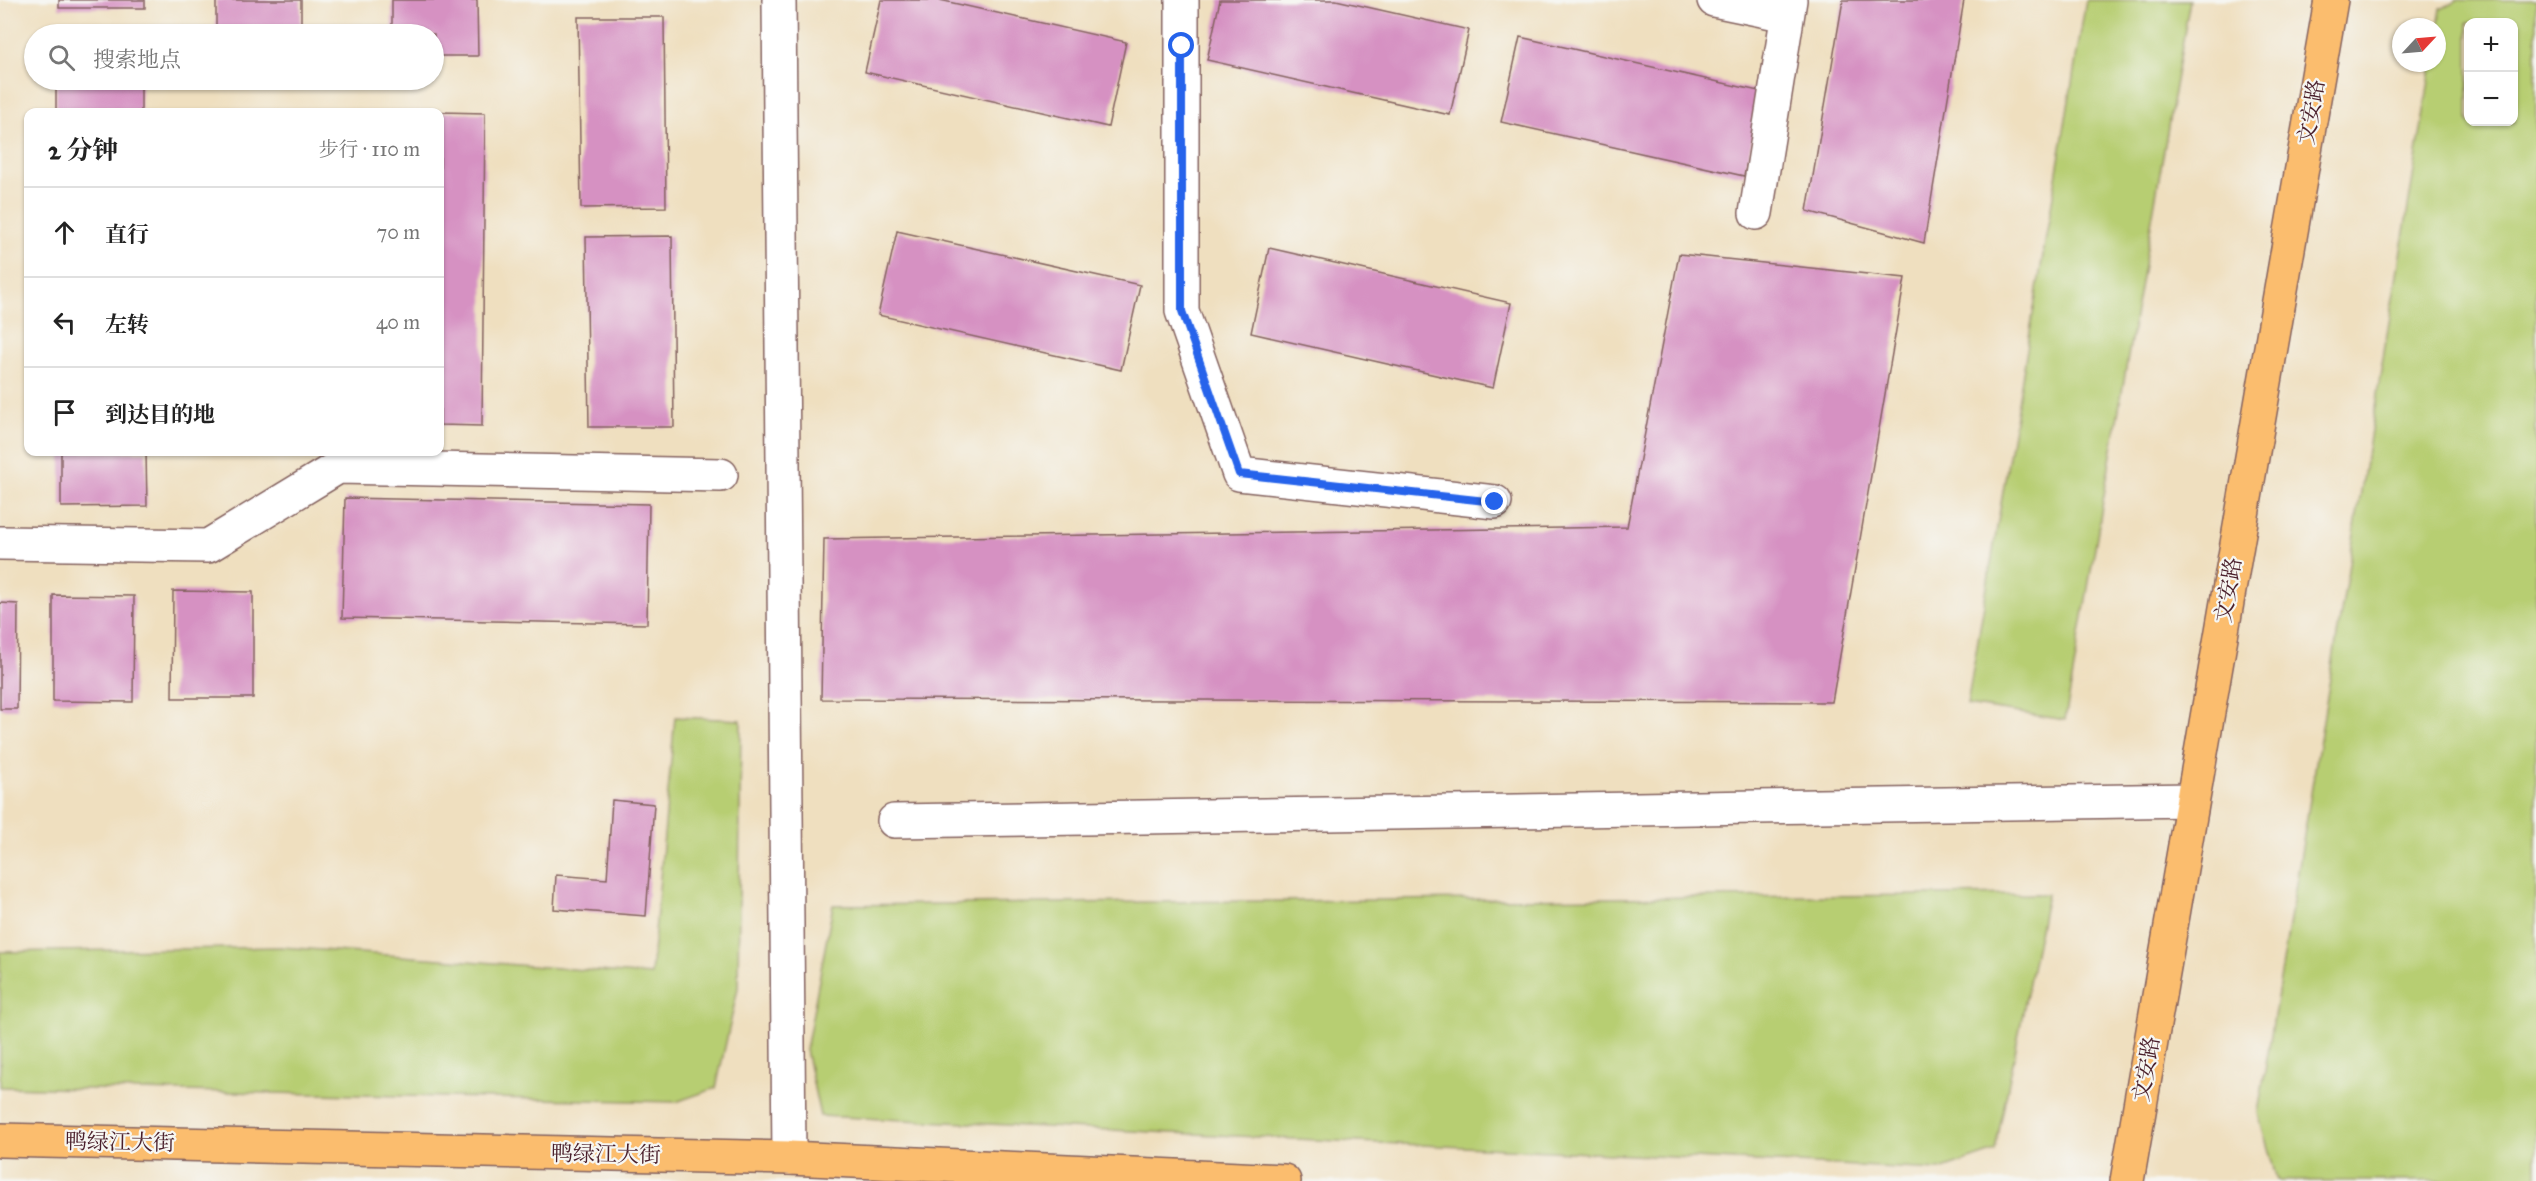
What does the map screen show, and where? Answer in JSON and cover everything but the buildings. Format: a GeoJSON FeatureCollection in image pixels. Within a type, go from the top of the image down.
{"type":"FeatureCollection","features":[{"type":"Feature","properties":{"kind":"main road","name":"文安路"},"geometry":{"type":"LineString","coordinates":[[2127,1181],[2331,0]]}},
{"type":"Feature","properties":{"kind":"main road","name":"鸭绿江大街"},"geometry":{"type":"LineString","coordinates":[[0,1140],[789,1158],[1284,1181]]}},
{"type":"Feature","properties":{"kind":"street"},"geometry":{"type":"LineString","coordinates":[[778,0],[789,1158]]}},
{"type":"Feature","properties":{"kind":"street"},"geometry":{"type":"LineString","coordinates":[[1182,0],[1182,311],[1239,474],[1495,502]]}},
{"type":"Feature","properties":{"kind":"street"},"geometry":{"type":"LineString","coordinates":[[1714,0],[1789,7],[1756,213]]}},
{"type":"Feature","properties":{"kind":"street"},"geometry":{"type":"LineString","coordinates":[[0,543],[208,546],[338,467],[721,475]]}},
{"type":"Feature","properties":{"kind":"street"},"geometry":{"type":"LineString","coordinates":[[894,821],[2192,800]]}},
{"type":"Feature","properties":{"kind":"green space"},"geometry":{"type":"Polygon","coordinates":[[[2086,0],[2190,0],[2065,720],[1967,705],[2086,0]]]}},
{"type":"Feature","properties":{"kind":"green space"},"geometry":{"type":"Polygon","coordinates":[[[2458,0],[2536,0],[2536,1181],[2280,1181],[2277,1180],[2258,1113],[2431,72],[2446,72],[2446,18],[2439,18],[2441,9],[2458,0]]]}},
{"type":"Feature","properties":{"kind":"green space"},"geometry":{"type":"Polygon","coordinates":[[[675,717],[741,720],[738,988],[716,1088],[676,1102],[0,1087],[0,952],[281,947],[651,975],[675,717]]]}},
{"type":"Feature","properties":{"kind":"green space"},"geometry":{"type":"Polygon","coordinates":[[[2047,894],[1995,1151],[1940,1170],[820,1116],[806,1050],[833,905],[2047,894]]]}},
{"type":"Feature","properties":{"kind":"route"},"geometry":{"type":"LineString","coordinates":[[1182,46],[1182,311],[1239,474],[1495,502]]}}]}
